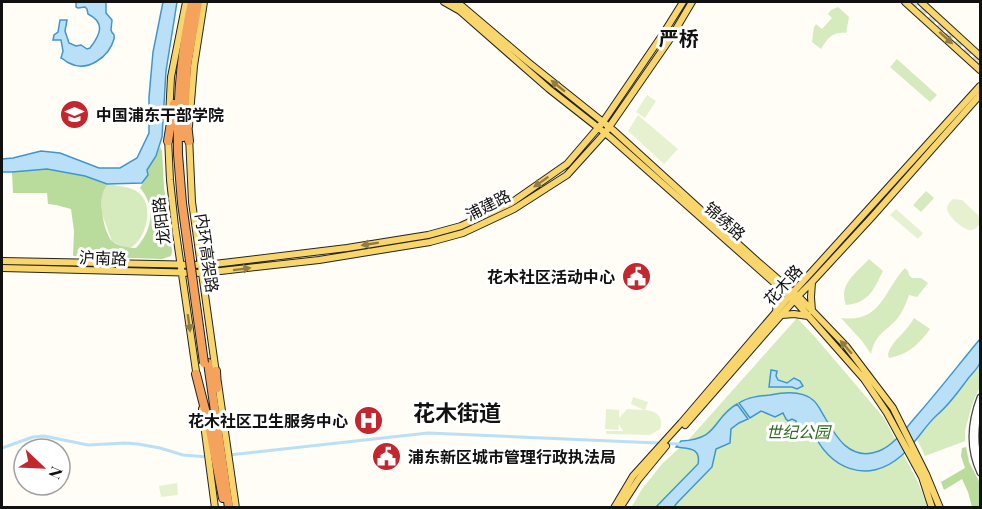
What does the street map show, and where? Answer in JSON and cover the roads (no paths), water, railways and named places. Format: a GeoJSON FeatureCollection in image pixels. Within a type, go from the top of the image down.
{"type":"FeatureCollection","features":[{"type":"Feature","properties":{"kind":"highway","name":"内环高架路"},"geometry":{"type":"LineString","coordinates":[[192,2],[182,61],[178,109],[182,203],[218,449],[224,507]]}},
{"type":"Feature","properties":{"kind":"highway","name":"内环高架路"},"geometry":{"type":"LineString","coordinates":[[180,154],[185,82],[198,2]]}},
{"type":"Feature","properties":{"kind":"highway"},"geometry":{"type":"LineString","coordinates":[[189,141],[188,94],[195,14]]}},
{"type":"Feature","properties":{"kind":"highway"},"geometry":{"type":"LineString","coordinates":[[168,141],[182,61]]}},
{"type":"Feature","properties":{"kind":"highway"},"geometry":{"type":"LineString","coordinates":[[216,371],[218,449]]}},
{"type":"Feature","properties":{"kind":"highway"},"geometry":{"type":"LineString","coordinates":[[196,374],[209,425],[218,449]]}},
{"type":"Feature","properties":{"kind":"highway","name":"内环高架路"},"geometry":{"type":"LineString","coordinates":[[219,461],[224,471],[229,507]]}},
{"type":"Feature","properties":{"kind":"main road","name":"龙阳路"},"geometry":{"type":"LineString","coordinates":[[186,2],[171,78],[168,141],[180,265],[196,374]]}},
{"type":"Feature","properties":{"kind":"main road","name":"龙阳路"},"geometry":{"type":"LineString","coordinates":[[204,2],[193,81],[189,141],[191,190],[216,371]]}},
{"type":"Feature","properties":{"kind":"main road","name":"锦绣路"},"geometry":{"type":"LineString","coordinates":[[444,2],[460,11],[549,89],[604,128]]}},
{"type":"Feature","properties":{"kind":"main road","name":"锦绣路"},"geometry":{"type":"LineString","coordinates":[[455,2],[604,128],[846,346],[893,408],[932,507]]}},
{"type":"Feature","properties":{"kind":"main road","name":"浦建路"},"geometry":{"type":"LineString","coordinates":[[201,265],[347,248],[428,235],[461,226],[511,203],[567,164],[604,128],[683,2]]}},
{"type":"Feature","properties":{"kind":"main road","name":"浦建路"},"geometry":{"type":"LineString","coordinates":[[203,273],[330,258],[430,242],[463,233],[514,209],[567,175],[670,39],[692,2]]}},
{"type":"Feature","properties":{"kind":"main road"},"geometry":{"type":"LineString","coordinates":[[905,2],[981,70]]}},
{"type":"Feature","properties":{"kind":"main road"},"geometry":{"type":"LineString","coordinates":[[921,2],[981,56]]}},
{"type":"Feature","properties":{"kind":"main road","name":"花木路"},"geometry":{"type":"LineString","coordinates":[[614,507],[633,476],[660,449],[779,314],[802,283],[981,86]]}},
{"type":"Feature","properties":{"kind":"main road","name":"花木路"},"geometry":{"type":"LineString","coordinates":[[793,297],[812,282],[981,95]]}},
{"type":"Feature","properties":{"kind":"main road","name":"沪南路"},"geometry":{"type":"LineString","coordinates":[[2,261],[201,265]]}},
{"type":"Feature","properties":{"kind":"main road","name":"沪南路"},"geometry":{"type":"LineString","coordinates":[[2,268],[203,273]]}},
{"type":"Feature","properties":{"kind":"main road"},"geometry":{"type":"LineString","coordinates":[[802,283],[779,284],[779,314],[810,314],[812,282]]}},
{"type":"Feature","properties":{"kind":"main road"},"geometry":{"type":"LineString","coordinates":[[215,507],[218,449]]}},
{"type":"Feature","properties":{"kind":"main road","name":"花木路"},"geometry":{"type":"LineString","coordinates":[[620,507],[660,449]]}},
{"type":"Feature","properties":{"kind":"main road","name":"锦绣路"},"geometry":{"type":"LineString","coordinates":[[910,449],[926,474],[940,507]]}},
{"type":"Feature","properties":{"kind":"main road"},"geometry":{"type":"LineString","coordinates":[[219,461],[236,507]]}},
{"type":"Feature","properties":{"kind":"street"},"geometry":{"type":"LineString","coordinates":[[981,397],[974,416],[971,435],[973,453],[981,473]]}},
{"type":"Feature","properties":{"kind":"street"},"geometry":{"type":"LineString","coordinates":[[981,407],[975,434],[981,463]]}},
{"type":"Feature","properties":{"kind":"water"},"geometry":{"type":"Polygon","coordinates":[[[76,2],[106,2],[106,13],[112,20],[111,30],[114,39],[111,46],[102,57],[90,65],[76,66],[68,63],[61,58],[63,51],[61,40],[53,40],[54,35],[58,32],[60,20],[67,20],[65,31],[69,43],[76,46],[90,48],[99,34],[97,21],[88,14],[85,7],[76,7],[76,2]]]}},
{"type":"Feature","properties":{"kind":"water"},"geometry":{"type":"Polygon","coordinates":[[[163,2],[177,2],[166,71],[162,137],[156,156],[147,170],[148,175],[142,183],[107,184],[85,176],[47,169],[2,172],[2,159],[41,151],[60,153],[99,168],[120,168],[137,158],[149,133],[153,52],[163,2]]]}},
{"type":"Feature","properties":{"kind":"water"},"geometry":{"type":"Polygon","coordinates":[[[980,339],[981,356],[977,369],[901,456],[875,470],[850,469],[839,463],[828,455],[813,431],[807,427],[801,428],[792,419],[788,421],[783,413],[775,417],[761,411],[750,418],[739,403],[754,397],[781,393],[804,395],[816,403],[845,445],[860,453],[869,454],[885,448],[901,434],[980,339]]]}},
{"type":"Feature","properties":{"kind":"water"},"geometry":{"type":"Polygon","coordinates":[[[771,370],[777,371],[778,380],[787,383],[794,378],[803,386],[797,389],[769,387],[771,370]]]}},
{"type":"Feature","properties":{"kind":"water"},"geometry":{"type":"Polygon","coordinates":[[[737,404],[748,419],[731,429],[730,443],[716,449],[712,467],[674,507],[656,507],[698,464],[696,452],[676,447],[681,441],[694,439],[709,432],[723,415],[737,404]]]}},
{"type":"Feature","properties":{"kind":"waterway"},"geometry":{"type":"LineString","coordinates":[[229,455],[428,433],[680,444]]}},
{"type":"Feature","properties":{"kind":"waterway"},"geometry":{"type":"LineString","coordinates":[[2,448],[33,437],[44,436],[88,445],[138,444],[183,455],[208,457]]}},
{"type":"Feature","properties":{"kind":"tunnel"},"geometry":{"type":"LineString","coordinates":[[910,2],[980,65]]}},
{"type":"Feature","properties":{"kind":"place","name":"中国浦东干部学院"},"geometry":{"type":"Point","coordinates":[75,115]}},
{"type":"Feature","properties":{"kind":"place","name":"花木社区活动中心"},"geometry":{"type":"Point","coordinates":[636,277]}},
{"type":"Feature","properties":{"kind":"place","name":"花木社区卫生服务中心"},"geometry":{"type":"Point","coordinates":[369,421]}},
{"type":"Feature","properties":{"kind":"place","name":"浦东新区城市管理行政执法局"},"geometry":{"type":"Point","coordinates":[387,457]}},
{"type":"Feature","properties":{"kind":"district","name":"严桥"},"geometry":{"type":"Point","coordinates":[679,39]}},
{"type":"Feature","properties":{"kind":"district","name":"花木街道"},"geometry":{"type":"Point","coordinates":[457,413]}},
{"type":"Feature","properties":{"kind":"park label","name":"世纪公园"},"geometry":{"type":"Point","coordinates":[798,432]}}]}
